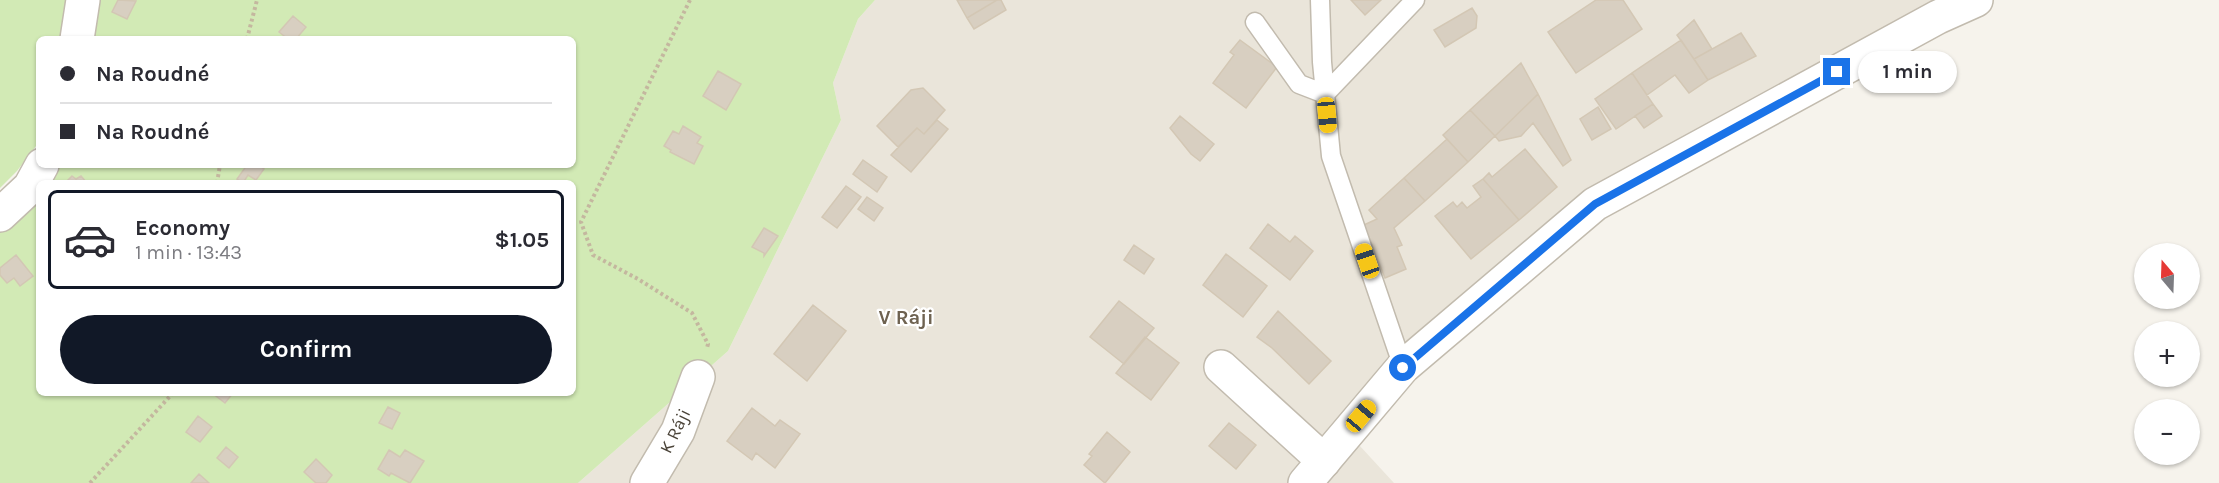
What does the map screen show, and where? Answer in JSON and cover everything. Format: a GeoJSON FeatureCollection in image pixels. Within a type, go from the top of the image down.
{"type":"FeatureCollection","features":[{"type":"Feature","properties":{"kind":"street"},"geometry":{"type":"LineString","coordinates":[[77,36],[83,0]]}},
{"type":"Feature","properties":{"kind":"street"},"geometry":{"type":"LineString","coordinates":[[1221,367],[1314,472],[1403,368],[1595,204],[1938,17],[1976,0]]}},
{"type":"Feature","properties":{"kind":"street"},"geometry":{"type":"LineString","coordinates":[[0,215],[30,187],[40,168]]}},
{"type":"Feature","properties":{"kind":"street","name":"K Ráji"},"geometry":{"type":"LineString","coordinates":[[647,483],[678,431],[698,377]]}},
{"type":"Feature","properties":{"kind":"lane"},"geometry":{"type":"LineString","coordinates":[[1320,0],[1322,62],[1331,156],[1403,368]]}},
{"type":"Feature","properties":{"kind":"lane"},"geometry":{"type":"LineString","coordinates":[[1325,94],[1415,0]]}},
{"type":"Feature","properties":{"kind":"lane"},"geometry":{"type":"LineString","coordinates":[[1255,22],[1299,84],[1325,94]]}},
{"type":"Feature","properties":{"kind":"path"},"geometry":{"type":"LineString","coordinates":[[248,36],[257,0]]}},
{"type":"Feature","properties":{"kind":"path"},"geometry":{"type":"LineString","coordinates":[[690,0],[581,222],[593,255],[638,279],[692,313],[708,344],[698,377]]}},
{"type":"Feature","properties":{"kind":"path"},"geometry":{"type":"LineString","coordinates":[[90,483],[169,396]]}},
{"type":"Feature","properties":{"kind":"shaded area"},"geometry":{"type":"Polygon","coordinates":[[[875,0],[1976,0],[1595,204],[1348,433],[1394,483],[578,483],[728,351],[841,120],[833,83],[858,19],[875,0]]]}},
{"type":"Feature","properties":{"kind":"green space"},"geometry":{"type":"Polygon","coordinates":[[[0,0],[75,0],[69,36],[36,36],[36,146],[17,171],[0,188],[0,0]]]}},
{"type":"Feature","properties":{"kind":"green space"},"geometry":{"type":"Polygon","coordinates":[[[98,0],[875,0],[858,19],[833,83],[841,120],[728,351],[578,483],[0,483],[0,228],[36,196],[36,396],[576,396],[576,180],[48,180],[55,168],[576,168],[576,36],[92,36],[98,0]]]}},
{"type":"Feature","properties":{"kind":"building"},"geometry":{"type":"Polygon","coordinates":[[[118,0],[136,1],[127,19],[112,12],[118,0]]]}},
{"type":"Feature","properties":{"kind":"building"},"geometry":{"type":"Polygon","coordinates":[[[957,0],[997,0],[967,18],[957,0]]]}},
{"type":"Feature","properties":{"kind":"building"},"geometry":{"type":"Polygon","coordinates":[[[997,0],[1001,0],[1006,10],[974,29],[967,18],[997,0]]]}},
{"type":"Feature","properties":{"kind":"building"},"geometry":{"type":"Polygon","coordinates":[[[1351,0],[1381,0],[1365,15],[1351,0]]]}},
{"type":"Feature","properties":{"kind":"building"},"geometry":{"type":"Polygon","coordinates":[[[1596,0],[1623,0],[1642,29],[1576,73],[1548,32],[1596,0]]]}},
{"type":"Feature","properties":{"kind":"building"},"geometry":{"type":"Polygon","coordinates":[[[1472,8],[1477,16],[1476,28],[1445,47],[1434,30],[1472,8]]]}},
{"type":"Feature","properties":{"kind":"building"},"geometry":{"type":"Polygon","coordinates":[[[293,16],[306,27],[298,36],[284,36],[279,32],[293,16]]]}},
{"type":"Feature","properties":{"kind":"building"},"geometry":{"type":"Polygon","coordinates":[[[1694,20],[1712,49],[1694,59],[1677,35],[1694,20]]]}},
{"type":"Feature","properties":{"kind":"building"},"geometry":{"type":"Polygon","coordinates":[[[1741,33],[1756,56],[1708,80],[1694,59],[1741,33]]]}},
{"type":"Feature","properties":{"kind":"building"},"geometry":{"type":"Polygon","coordinates":[[[1240,40],[1277,67],[1246,108],[1213,83],[1234,55],[1230,52],[1240,40]]]}},
{"type":"Feature","properties":{"kind":"building"},"geometry":{"type":"Polygon","coordinates":[[[1681,40],[1708,80],[1689,93],[1675,75],[1647,95],[1632,73],[1681,40]]]}},
{"type":"Feature","properties":{"kind":"building"},"geometry":{"type":"Polygon","coordinates":[[[1521,63],[1538,94],[1495,136],[1470,110],[1521,63]]]}},
{"type":"Feature","properties":{"kind":"building"},"geometry":{"type":"Polygon","coordinates":[[[718,71],[741,84],[726,110],[703,96],[718,71]]]}},
{"type":"Feature","properties":{"kind":"building"},"geometry":{"type":"Polygon","coordinates":[[[1632,73],[1653,104],[1616,129],[1595,99],[1632,73]]]}},
{"type":"Feature","properties":{"kind":"building"},"geometry":{"type":"Polygon","coordinates":[[[923,88],[945,110],[924,134],[917,128],[898,147],[877,126],[911,90],[923,88]]]}},
{"type":"Feature","properties":{"kind":"building"},"geometry":{"type":"Polygon","coordinates":[[[1538,94],[1571,160],[1563,166],[1533,123],[1521,136],[1499,141],[1495,136],[1538,94]]]}},
{"type":"Feature","properties":{"kind":"building"},"geometry":{"type":"Polygon","coordinates":[[[1653,104],[1662,116],[1644,128],[1635,116],[1653,104]]]}},
{"type":"Feature","properties":{"kind":"building"},"geometry":{"type":"Polygon","coordinates":[[[1598,107],[1611,129],[1592,140],[1580,119],[1598,107]]]}},
{"type":"Feature","properties":{"kind":"building"},"geometry":{"type":"Polygon","coordinates":[[[1470,110],[1495,136],[1468,162],[1443,135],[1470,110]]]}},
{"type":"Feature","properties":{"kind":"building"},"geometry":{"type":"Polygon","coordinates":[[[1180,116],[1214,144],[1200,161],[1191,154],[1170,128],[1180,116]]]}},
{"type":"Feature","properties":{"kind":"building"},"geometry":{"type":"Polygon","coordinates":[[[937,120],[948,129],[911,172],[891,155],[917,128],[924,134],[937,120]]]}},
{"type":"Feature","properties":{"kind":"building"},"geometry":{"type":"Polygon","coordinates":[[[683,126],[701,137],[697,143],[703,146],[694,164],[670,152],[671,150],[664,146],[673,131],[679,134],[683,126]]]}},
{"type":"Feature","properties":{"kind":"building"},"geometry":{"type":"Polygon","coordinates":[[[1447,139],[1468,162],[1425,201],[1404,178],[1447,139]]]}},
{"type":"Feature","properties":{"kind":"building"},"geometry":{"type":"Polygon","coordinates":[[[1525,149],[1557,187],[1519,220],[1483,179],[1489,173],[1492,177],[1525,149]]]}},
{"type":"Feature","properties":{"kind":"building"},"geometry":{"type":"Polygon","coordinates":[[[863,160],[887,177],[877,192],[853,174],[863,160]]]}},
{"type":"Feature","properties":{"kind":"building"},"geometry":{"type":"Polygon","coordinates":[[[245,168],[264,169],[256,180],[248,175],[245,180],[237,179],[245,168]]]}},
{"type":"Feature","properties":{"kind":"building"},"geometry":{"type":"Polygon","coordinates":[[[72,176],[76,179],[81,176],[84,180],[68,180],[72,176]]]}},
{"type":"Feature","properties":{"kind":"building"},"geometry":{"type":"Polygon","coordinates":[[[1404,178],[1425,201],[1394,228],[1402,245],[1397,247],[1406,269],[1385,278],[1364,225],[1377,219],[1369,210],[1404,178]]]}},
{"type":"Feature","properties":{"kind":"building"},"geometry":{"type":"Polygon","coordinates":[[[1483,179],[1519,220],[1471,259],[1435,216],[1453,202],[1457,207],[1462,202],[1467,208],[1481,197],[1473,186],[1483,179]]]}},
{"type":"Feature","properties":{"kind":"building"},"geometry":{"type":"Polygon","coordinates":[[[846,186],[861,197],[837,228],[822,217],[846,186]]]}},
{"type":"Feature","properties":{"kind":"building"},"geometry":{"type":"Polygon","coordinates":[[[867,197],[883,208],[874,221],[858,209],[867,197]]]}},
{"type":"Feature","properties":{"kind":"building"},"geometry":{"type":"Polygon","coordinates":[[[1268,224],[1290,242],[1295,236],[1313,251],[1290,280],[1250,248],[1268,224]]]}},
{"type":"Feature","properties":{"kind":"building"},"geometry":{"type":"Polygon","coordinates":[[[764,228],[778,236],[764,256],[764,253],[752,247],[764,228]]]}},
{"type":"Feature","properties":{"kind":"building"},"geometry":{"type":"Polygon","coordinates":[[[1134,245],[1154,259],[1144,274],[1124,260],[1134,245]]]}},
{"type":"Feature","properties":{"kind":"building"},"geometry":{"type":"Polygon","coordinates":[[[1226,254],[1267,286],[1243,317],[1203,285],[1226,254]]]}},
{"type":"Feature","properties":{"kind":"building"},"geometry":{"type":"Polygon","coordinates":[[[16,255],[33,276],[20,286],[14,278],[7,283],[0,275],[0,268],[16,255]]]}},
{"type":"Feature","properties":{"kind":"building"},"geometry":{"type":"Polygon","coordinates":[[[1119,301],[1154,328],[1124,364],[1090,337],[1119,301]]]}},
{"type":"Feature","properties":{"kind":"building"},"geometry":{"type":"Polygon","coordinates":[[[813,305],[846,331],[807,381],[774,354],[813,305]]]}},
{"type":"Feature","properties":{"kind":"building"},"geometry":{"type":"Polygon","coordinates":[[[1278,311],[1331,361],[1309,384],[1272,348],[1257,337],[1278,311]]]}},
{"type":"Feature","properties":{"kind":"building"},"geometry":{"type":"Polygon","coordinates":[[[1145,337],[1179,363],[1151,400],[1116,373],[1145,337]]]}},
{"type":"Feature","properties":{"kind":"building"},"geometry":{"type":"Polygon","coordinates":[[[216,396],[231,396],[225,403],[216,396]]]}},
{"type":"Feature","properties":{"kind":"building"},"geometry":{"type":"Polygon","coordinates":[[[388,407],[400,413],[392,429],[379,423],[388,407]]]}},
{"type":"Feature","properties":{"kind":"building"},"geometry":{"type":"Polygon","coordinates":[[[752,408],[775,426],[780,420],[800,434],[775,468],[756,453],[752,460],[727,441],[752,408]]]}},
{"type":"Feature","properties":{"kind":"building"},"geometry":{"type":"Polygon","coordinates":[[[198,416],[212,427],[200,442],[186,432],[198,416]]]}},
{"type":"Feature","properties":{"kind":"building"},"geometry":{"type":"Polygon","coordinates":[[[1229,423],[1256,445],[1236,469],[1209,446],[1229,423]]]}},
{"type":"Feature","properties":{"kind":"building"},"geometry":{"type":"Polygon","coordinates":[[[1107,432],[1130,452],[1105,483],[1084,465],[1092,456],[1089,454],[1107,432]]]}},
{"type":"Feature","properties":{"kind":"building"},"geometry":{"type":"Polygon","coordinates":[[[226,447],[238,457],[229,468],[217,458],[226,447]]]}},
{"type":"Feature","properties":{"kind":"building"},"geometry":{"type":"Polygon","coordinates":[[[389,450],[400,457],[405,450],[424,461],[410,483],[391,473],[389,476],[378,469],[389,450]]]}},
{"type":"Feature","properties":{"kind":"building"},"geometry":{"type":"Polygon","coordinates":[[[316,459],[332,475],[326,483],[316,483],[304,472],[316,459]]]}},
{"type":"Feature","properties":{"kind":"building"},"geometry":{"type":"Polygon","coordinates":[[[199,474],[209,483],[191,483],[199,474]]]}},
{"type":"Feature","properties":{"kind":"district","name":"V Ráji"},"geometry":{"type":"Point","coordinates":[906,317]}},
{"type":"Feature","properties":{"kind":"route"},"geometry":{"type":"LineString","coordinates":[[1403,368],[1595,204],[1837,72]]}}]}
